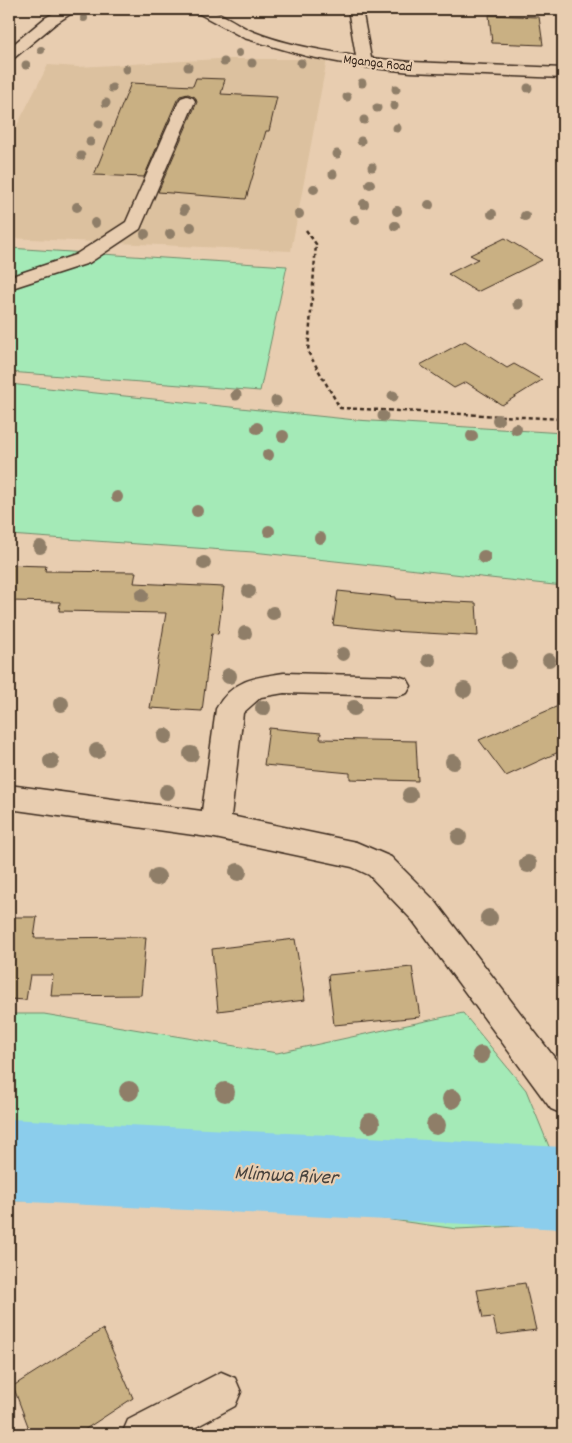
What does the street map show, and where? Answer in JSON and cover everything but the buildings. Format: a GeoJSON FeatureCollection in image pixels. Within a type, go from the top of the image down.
{"type":"FeatureCollection","features":[{"type":"Feature","properties":{"kind":"street"},"geometry":{"type":"LineString","coordinates":[[9,55],[50,21],[71,9]]}},
{"type":"Feature","properties":{"kind":"street","name":"Mganga Road"},"geometry":{"type":"LineString","coordinates":[[202,9],[249,35],[306,52],[364,62],[411,67],[563,73]]}},
{"type":"Feature","properties":{"kind":"street"},"geometry":{"type":"LineString","coordinates":[[355,9],[364,62]]}},
{"type":"Feature","properties":{"kind":"street"},"geometry":{"type":"LineString","coordinates":[[9,283],[82,259],[134,225],[188,101]]}},
{"type":"Feature","properties":{"kind":"street"},"geometry":{"type":"LineString","coordinates":[[215,825],[230,709],[254,688],[284,683],[398,686]]}},
{"type":"Feature","properties":{"kind":"street"},"geometry":{"type":"LineString","coordinates":[[9,797],[215,825],[356,854],[380,866],[424,911],[563,1097]]}},
{"type":"Feature","properties":{"kind":"street"},"geometry":{"type":"LineString","coordinates":[[142,1434],[221,1392]]}},
{"type":"Feature","properties":{"kind":"path"},"geometry":{"type":"LineString","coordinates":[[306,230],[316,244],[308,352],[340,408],[563,419]]}},
{"type":"Feature","properties":{"kind":"shaded area"},"geometry":{"type":"Polygon","coordinates":[[[219,59],[327,59],[291,251],[9,238],[9,141],[48,65],[78,67],[219,59]]]}},
{"type":"Feature","properties":{"kind":"green space"},"geometry":{"type":"Polygon","coordinates":[[[9,248],[287,266],[260,391],[9,372],[9,248]]]}},
{"type":"Feature","properties":{"kind":"green space"},"geometry":{"type":"Polygon","coordinates":[[[9,384],[356,420],[563,433],[563,586],[253,552],[9,535],[9,384]]]}},
{"type":"Feature","properties":{"kind":"green space"},"geometry":{"type":"Polygon","coordinates":[[[463,1013],[526,1090],[563,1181],[563,1224],[457,1229],[219,1196],[9,1201],[9,1014],[44,1014],[277,1053],[463,1013]]]}},
{"type":"Feature","properties":{"kind":"waterway","name":"Mlimwa River"},"geometry":{"type":"LineString","coordinates":[[9,1160],[563,1188]]}}]}
